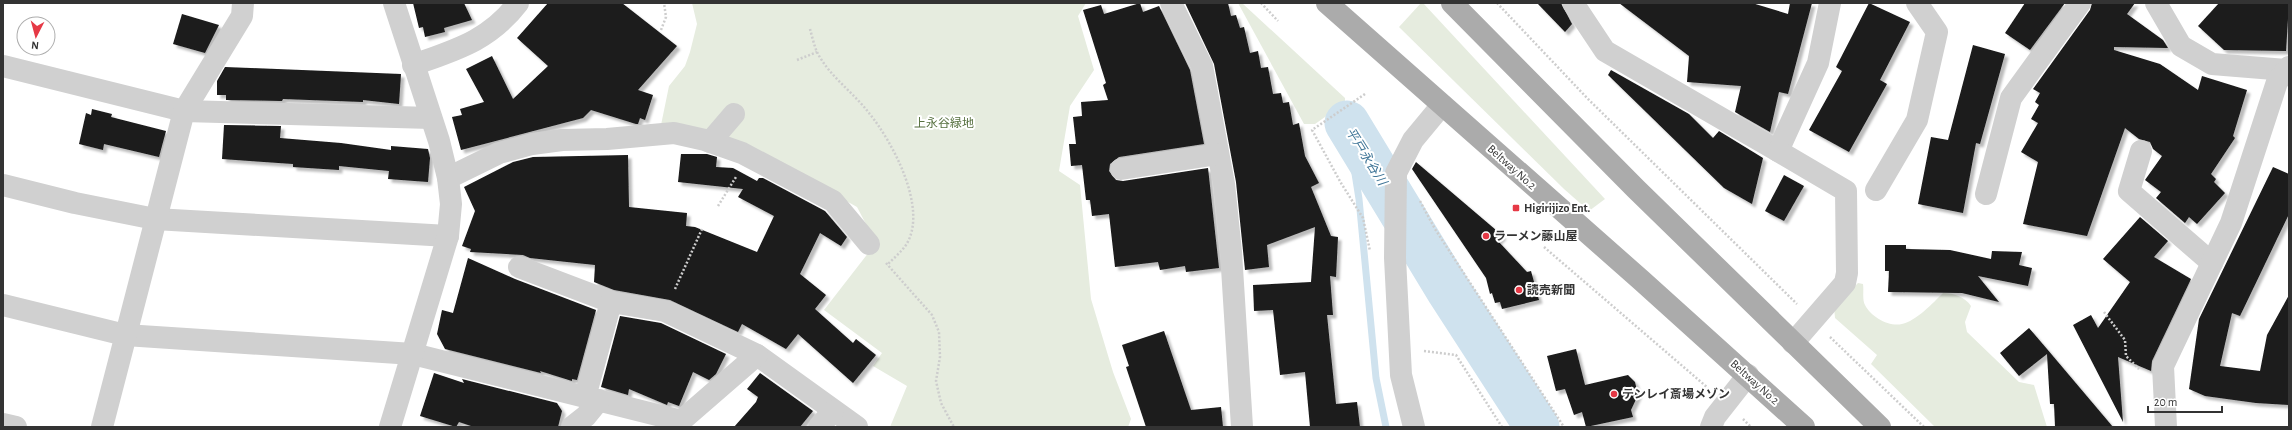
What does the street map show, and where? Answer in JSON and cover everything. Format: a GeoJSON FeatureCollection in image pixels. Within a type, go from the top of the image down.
{"type":"FeatureCollection","features":[{"type":"Feature","properties":{"kind":"main road"},"geometry":{"type":"LineString","coordinates":[[1452,3],[1793,343],[1880,427]]}},
{"type":"Feature","properties":{"kind":"main road","name":"Beltway No.2"},"geometry":{"type":"LineString","coordinates":[[1331,4],[1442,105],[1748,375],[1804,427]]}},
{"type":"Feature","properties":{"kind":"street"},"geometry":{"type":"LineString","coordinates":[[102,427],[184,111],[242,16],[243,3]]}},
{"type":"Feature","properties":{"kind":"street"},"geometry":{"type":"LineString","coordinates":[[390,427],[448,236],[451,204],[448,178],[432,118],[413,65],[394,3]]}},
{"type":"Feature","properties":{"kind":"street"},"geometry":{"type":"LineString","coordinates":[[413,65],[473,43],[495,27],[518,3]]}},
{"type":"Feature","properties":{"kind":"street"},"geometry":{"type":"LineString","coordinates":[[1171,3],[1202,66],[1224,184],[1231,252],[1242,427]]}},
{"type":"Feature","properties":{"kind":"street"},"geometry":{"type":"LineString","coordinates":[[1573,3],[1605,51],[1846,191],[1847,273],[1845,283],[1793,343]]}},
{"type":"Feature","properties":{"kind":"street"},"geometry":{"type":"LineString","coordinates":[[1778,151],[1818,63],[1830,3]]}},
{"type":"Feature","properties":{"kind":"street"},"geometry":{"type":"LineString","coordinates":[[1876,190],[1918,120],[1936,32],[1917,3]]}},
{"type":"Feature","properties":{"kind":"street"},"geometry":{"type":"LineString","coordinates":[[1986,194],[2011,98],[2080,3]]}},
{"type":"Feature","properties":{"kind":"street"},"geometry":{"type":"LineString","coordinates":[[2156,3],[2181,46],[2212,64],[2288,69]]}},
{"type":"Feature","properties":{"kind":"street"},"geometry":{"type":"LineString","coordinates":[[3,66],[184,111],[432,118]]}},
{"type":"Feature","properties":{"kind":"street"},"geometry":{"type":"LineString","coordinates":[[2166,427],[2163,366],[2231,224],[2277,82],[2288,69]]}},
{"type":"Feature","properties":{"kind":"street"},"geometry":{"type":"LineString","coordinates":[[1414,427],[1401,375],[1399,348],[1395,258],[1396,173],[1413,140],[1442,105]]}},
{"type":"Feature","properties":{"kind":"street"},"geometry":{"type":"LineString","coordinates":[[710,142],[734,114]]}},
{"type":"Feature","properties":{"kind":"street"},"geometry":{"type":"LineString","coordinates":[[448,178],[500,153],[532,144],[562,140],[607,139],[674,133],[710,142],[747,155],[833,201],[869,244]]}},
{"type":"Feature","properties":{"kind":"street"},"geometry":{"type":"LineString","coordinates":[[2141,151],[2129,191],[2212,263]]}},
{"type":"Feature","properties":{"kind":"street"},"geometry":{"type":"LineString","coordinates":[[1121,169],[1218,154]]}},
{"type":"Feature","properties":{"kind":"street"},"geometry":{"type":"LineString","coordinates":[[3,185],[75,203],[155,218],[448,236]]}},
{"type":"Feature","properties":{"kind":"street"},"geometry":{"type":"LineString","coordinates":[[519,267],[611,302],[664,311],[757,355],[857,427]]}},
{"type":"Feature","properties":{"kind":"street"},"geometry":{"type":"LineString","coordinates":[[572,427],[586,416],[592,398],[611,302]]}},
{"type":"Feature","properties":{"kind":"street"},"geometry":{"type":"LineString","coordinates":[[3,305],[125,335],[413,354],[681,421],[757,355]]}},
{"type":"Feature","properties":{"kind":"street"},"geometry":{"type":"LineString","coordinates":[[1711,427],[1715,417],[1725,402],[1748,375]]}},
{"type":"Feature","properties":{"kind":"street"},"geometry":{"type":"LineString","coordinates":[[819,427],[833,411]]}},
{"type":"Feature","properties":{"kind":"street"},"geometry":{"type":"LineString","coordinates":[[3,424],[16,427]]}},
{"type":"Feature","properties":{"kind":"path"},"geometry":{"type":"LineString","coordinates":[[661,30],[666,17],[664,3]]}},
{"type":"Feature","properties":{"kind":"path"},"geometry":{"type":"LineString","coordinates":[[1261,3],[1278,21]]}},
{"type":"Feature","properties":{"kind":"path"},"geometry":{"type":"LineString","coordinates":[[1497,3],[1588,99],[1924,427]]}},
{"type":"Feature","properties":{"kind":"path"},"geometry":{"type":"LineString","coordinates":[[810,29],[817,52],[833,74],[869,112],[890,143],[902,168],[913,209],[910,234],[906,245],[887,265],[932,315],[939,332],[940,357],[936,381],[940,403],[954,427]]}},
{"type":"Feature","properties":{"kind":"path"},"geometry":{"type":"LineString","coordinates":[[796,60],[817,52]]}},
{"type":"Feature","properties":{"kind":"path"},"geometry":{"type":"LineString","coordinates":[[1363,218],[1341,183],[1312,130],[1364,94]]}},
{"type":"Feature","properties":{"kind":"path"},"geometry":{"type":"LineString","coordinates":[[718,206],[734,181]]}},
{"type":"Feature","properties":{"kind":"path"},"geometry":{"type":"LineString","coordinates":[[1417,196],[1435,229],[1564,427]]}},
{"type":"Feature","properties":{"kind":"path"},"geometry":{"type":"LineString","coordinates":[[664,311],[702,229]]}},
{"type":"Feature","properties":{"kind":"path"},"geometry":{"type":"LineString","coordinates":[[1544,247],[1725,402],[1751,427]]}},
{"type":"Feature","properties":{"kind":"path"},"geometry":{"type":"LineString","coordinates":[[2104,312],[2125,340],[2126,356],[2143,371]]}},
{"type":"Feature","properties":{"kind":"path"},"geometry":{"type":"LineString","coordinates":[[1399,348],[1456,355],[1502,427]]}},
{"type":"Feature","properties":{"kind":"green space","name":"上永谷緑地"},"geometry":{"type":"Polygon","coordinates":[[[692,3],[1086,3],[1078,16],[1094,70],[1070,106],[1059,171],[1080,185],[1091,299],[1113,372],[1131,419],[1128,427],[890,427],[907,386],[873,366],[882,353],[824,310],[876,243],[857,207],[775,161],[661,125],[669,86],[685,66],[690,52],[697,24],[692,3]]]}},
{"type":"Feature","properties":{"kind":"green space"},"geometry":{"type":"Polygon","coordinates":[[[1238,3],[1242,3],[1345,98],[1345,103],[1315,124],[1304,124],[1238,3]]]}},
{"type":"Feature","properties":{"kind":"green space"},"geometry":{"type":"Polygon","coordinates":[[[1421,3],[1423,3],[1605,199],[1589,211],[1564,189],[1399,27],[1421,3]]]}},
{"type":"Feature","properties":{"kind":"green space"},"geometry":{"type":"Polygon","coordinates":[[[1858,283],[1863,284],[1865,305],[1871,313],[1881,320],[1897,325],[1913,319],[1943,293],[1955,295],[1966,300],[1971,306],[1965,322],[1967,332],[2019,382],[2034,385],[2047,427],[1935,427],[1871,364],[1877,355],[1835,318],[1834,307],[1858,283]]]}},
{"type":"Feature","properties":{"kind":"building"},"geometry":{"type":"Polygon","coordinates":[[[413,3],[464,3],[472,20],[444,28],[445,32],[425,37],[423,27],[419,28],[413,3]]]}},
{"type":"Feature","properties":{"kind":"building"},"geometry":{"type":"Polygon","coordinates":[[[548,3],[622,3],[677,46],[638,90],[653,95],[645,120],[640,118],[638,124],[636,124],[591,110],[583,118],[461,150],[452,117],[462,115],[460,109],[484,102],[466,69],[492,56],[513,99],[548,66],[517,38],[548,3]]]}},
{"type":"Feature","properties":{"kind":"building"},"geometry":{"type":"Polygon","coordinates":[[[1140,3],[1143,12],[1159,6],[1190,70],[1204,144],[1119,157],[1110,164],[1109,171],[1116,180],[1123,181],[1208,168],[1219,268],[1186,272],[1185,266],[1160,270],[1158,262],[1115,267],[1109,214],[1092,216],[1090,200],[1086,200],[1082,165],[1071,166],[1069,144],[1076,144],[1073,117],[1082,116],[1081,102],[1108,100],[1103,85],[1106,83],[1083,10],[1101,5],[1104,14],[1140,3]]]}},
{"type":"Feature","properties":{"kind":"building"},"geometry":{"type":"Polygon","coordinates":[[[1185,3],[1228,3],[1231,16],[1236,15],[1240,28],[1244,27],[1250,53],[1258,51],[1261,68],[1268,67],[1273,94],[1281,93],[1283,103],[1289,102],[1293,125],[1299,123],[1305,156],[1319,183],[1311,187],[1331,236],[1338,237],[1336,277],[1330,276],[1333,315],[1327,315],[1336,404],[1357,402],[1360,427],[1310,427],[1305,372],[1280,375],[1273,310],[1254,311],[1253,285],[1311,282],[1315,227],[1267,245],[1269,267],[1245,270],[1236,182],[1214,64],[1185,3]]]}},
{"type":"Feature","properties":{"kind":"building"},"geometry":{"type":"Polygon","coordinates":[[[1537,3],[1561,3],[1572,24],[1565,32],[1537,3]]]}},
{"type":"Feature","properties":{"kind":"building"},"geometry":{"type":"Polygon","coordinates":[[[1619,3],[1752,3],[1788,14],[1790,3],[1812,3],[1788,94],[1779,92],[1770,132],[1735,112],[1741,86],[1687,82],[1689,56],[1619,3]]]}},
{"type":"Feature","properties":{"kind":"building"},"geometry":{"type":"Polygon","coordinates":[[[1869,3],[1910,22],[1880,80],[1887,84],[1849,152],[1809,130],[1842,71],[1836,67],[1869,3]]]}},
{"type":"Feature","properties":{"kind":"building"},"geometry":{"type":"Polygon","coordinates":[[[2025,3],[2065,3],[2030,50],[2005,33],[2025,3]]]}},
{"type":"Feature","properties":{"kind":"building"},"geometry":{"type":"Polygon","coordinates":[[[2092,3],[2135,3],[2127,14],[2163,40],[2168,48],[2114,47],[2114,50],[2160,64],[2198,90],[2202,76],[2247,90],[2233,136],[2235,138],[2211,174],[2216,179],[2214,182],[2225,193],[2197,224],[2189,217],[2185,223],[2156,198],[2161,192],[2145,180],[2162,156],[2153,149],[2150,142],[2139,139],[2125,128],[2087,236],[2023,224],[2038,162],[2021,152],[2038,123],[2031,119],[2039,105],[2035,102],[2040,93],[2033,89],[2090,10],[2092,3]]]}},
{"type":"Feature","properties":{"kind":"building"},"geometry":{"type":"Polygon","coordinates":[[[2219,3],[2289,3],[2286,51],[2224,50],[2198,26],[2219,3]]]}},
{"type":"Feature","properties":{"kind":"building"},"geometry":{"type":"Polygon","coordinates":[[[182,14],[219,25],[205,53],[173,44],[182,14]]]}},
{"type":"Feature","properties":{"kind":"building"},"geometry":{"type":"Polygon","coordinates":[[[1973,45],[2005,54],[1980,144],[1976,143],[1963,213],[1918,204],[1931,137],[1948,140],[1973,45]]]}},
{"type":"Feature","properties":{"kind":"building"},"geometry":{"type":"Polygon","coordinates":[[[225,67],[401,74],[399,104],[363,100],[363,102],[283,99],[282,101],[226,100],[226,95],[217,95],[217,81],[225,67]]]}},
{"type":"Feature","properties":{"kind":"building"},"geometry":{"type":"Polygon","coordinates":[[[1611,70],[1689,114],[1713,138],[1719,131],[1763,158],[1752,204],[1724,188],[1608,75],[1611,70]]]}},
{"type":"Feature","properties":{"kind":"building"},"geometry":{"type":"Polygon","coordinates":[[[92,109],[112,114],[111,117],[166,131],[159,157],[104,144],[103,150],[79,144],[86,113],[91,115],[92,109]]]}},
{"type":"Feature","properties":{"kind":"building"},"geometry":{"type":"Polygon","coordinates":[[[224,125],[281,126],[280,138],[341,143],[391,150],[391,146],[428,149],[430,158],[428,182],[388,179],[389,171],[339,166],[339,170],[293,167],[293,164],[222,159],[224,125]]]}},
{"type":"Feature","properties":{"kind":"building"},"geometry":{"type":"Polygon","coordinates":[[[681,154],[707,154],[717,157],[716,167],[733,168],[757,181],[759,178],[763,178],[825,211],[847,237],[841,246],[820,233],[800,274],[826,295],[815,309],[853,343],[856,339],[876,355],[853,383],[798,334],[786,349],[742,324],[738,332],[670,300],[614,290],[594,282],[595,265],[530,258],[523,255],[470,252],[471,249],[462,246],[475,211],[464,187],[513,162],[533,157],[628,155],[629,207],[687,213],[686,226],[695,227],[757,252],[774,216],[738,197],[743,189],[678,182],[681,154]]]}},
{"type":"Feature","properties":{"kind":"building"},"geometry":{"type":"Polygon","coordinates":[[[1416,162],[1503,236],[1498,241],[1527,272],[1531,271],[1539,300],[1502,309],[1500,302],[1495,303],[1492,293],[1490,294],[1486,278],[1412,169],[1416,162]]]}},
{"type":"Feature","properties":{"kind":"building"},"geometry":{"type":"Polygon","coordinates":[[[2273,167],[2289,174],[2289,214],[2240,316],[2232,313],[2220,366],[2260,371],[2267,335],[2289,295],[2289,405],[2256,403],[2205,396],[2189,389],[2199,319],[2273,167]]]}},
{"type":"Feature","properties":{"kind":"building"},"geometry":{"type":"Polygon","coordinates":[[[1784,175],[1804,186],[1784,221],[1765,211],[1784,175]]]}},
{"type":"Feature","properties":{"kind":"building"},"geometry":{"type":"Polygon","coordinates":[[[2140,217],[2168,241],[2154,257],[2191,279],[2152,361],[2151,371],[2118,357],[2123,422],[2073,325],[2091,315],[2098,328],[2130,282],[2103,259],[2140,217]]]}},
{"type":"Feature","properties":{"kind":"building"},"geometry":{"type":"Polygon","coordinates":[[[1885,245],[1906,245],[1906,249],[1950,250],[1991,259],[1992,251],[2022,252],[2019,265],[2032,268],[2028,286],[1978,276],[1999,302],[1962,293],[1888,292],[1889,271],[1885,271],[1885,245]]]}},
{"type":"Feature","properties":{"kind":"building"},"geometry":{"type":"Polygon","coordinates":[[[468,258],[515,279],[596,310],[577,380],[572,379],[572,381],[540,371],[541,373],[445,349],[437,334],[442,310],[453,313],[468,258]]]}},
{"type":"Feature","properties":{"kind":"building"},"geometry":{"type":"Polygon","coordinates":[[[620,316],[661,323],[726,354],[716,374],[709,380],[693,372],[679,406],[668,402],[667,405],[629,389],[628,395],[601,387],[620,316]]]}},
{"type":"Feature","properties":{"kind":"building"},"geometry":{"type":"Polygon","coordinates":[[[2029,328],[2113,427],[2055,427],[2054,404],[2050,404],[2047,354],[2019,376],[2000,353],[2029,328]]]}},
{"type":"Feature","properties":{"kind":"building"},"geometry":{"type":"Polygon","coordinates":[[[1164,331],[1191,410],[1221,407],[1223,427],[1146,427],[1126,367],[1129,366],[1122,345],[1164,331]]]}},
{"type":"Feature","properties":{"kind":"building"},"geometry":{"type":"Polygon","coordinates":[[[1576,349],[1585,385],[1628,375],[1635,382],[1638,395],[1631,410],[1633,417],[1586,427],[1582,412],[1574,415],[1565,389],[1556,391],[1547,356],[1576,349]]]}},
{"type":"Feature","properties":{"kind":"building"},"geometry":{"type":"Polygon","coordinates":[[[434,373],[464,383],[462,379],[557,403],[562,411],[558,427],[474,427],[459,422],[456,427],[420,416],[434,373]]]}},
{"type":"Feature","properties":{"kind":"building"},"geometry":{"type":"Polygon","coordinates":[[[760,373],[813,411],[800,427],[734,427],[756,402],[758,397],[747,389],[760,373]]]}},
{"type":"Feature","properties":{"kind":"waterway","name":"平戸永谷川"},"geometry":{"type":"LineString","coordinates":[[1347,123],[1359,199],[1376,378],[1386,427]]}},
{"type":"Feature","properties":{"kind":"waterway","name":"平戸永谷川"},"geometry":{"type":"LineString","coordinates":[[1347,123],[1449,291],[1537,427]]}},
{"type":"Feature","properties":{"kind":"place","name":"Higirijizo Ent."},"geometry":{"type":"Point","coordinates":[1516,208]}},
{"type":"Feature","properties":{"kind":"place","name":"ラーメン藤山屋"},"geometry":{"type":"Point","coordinates":[1486,236]}},
{"type":"Feature","properties":{"kind":"place","name":"読売新聞"},"geometry":{"type":"Point","coordinates":[1519,290]}},
{"type":"Feature","properties":{"kind":"place","name":"テンレイ斎場メゾン"},"geometry":{"type":"Point","coordinates":[1614,394]}}]}
